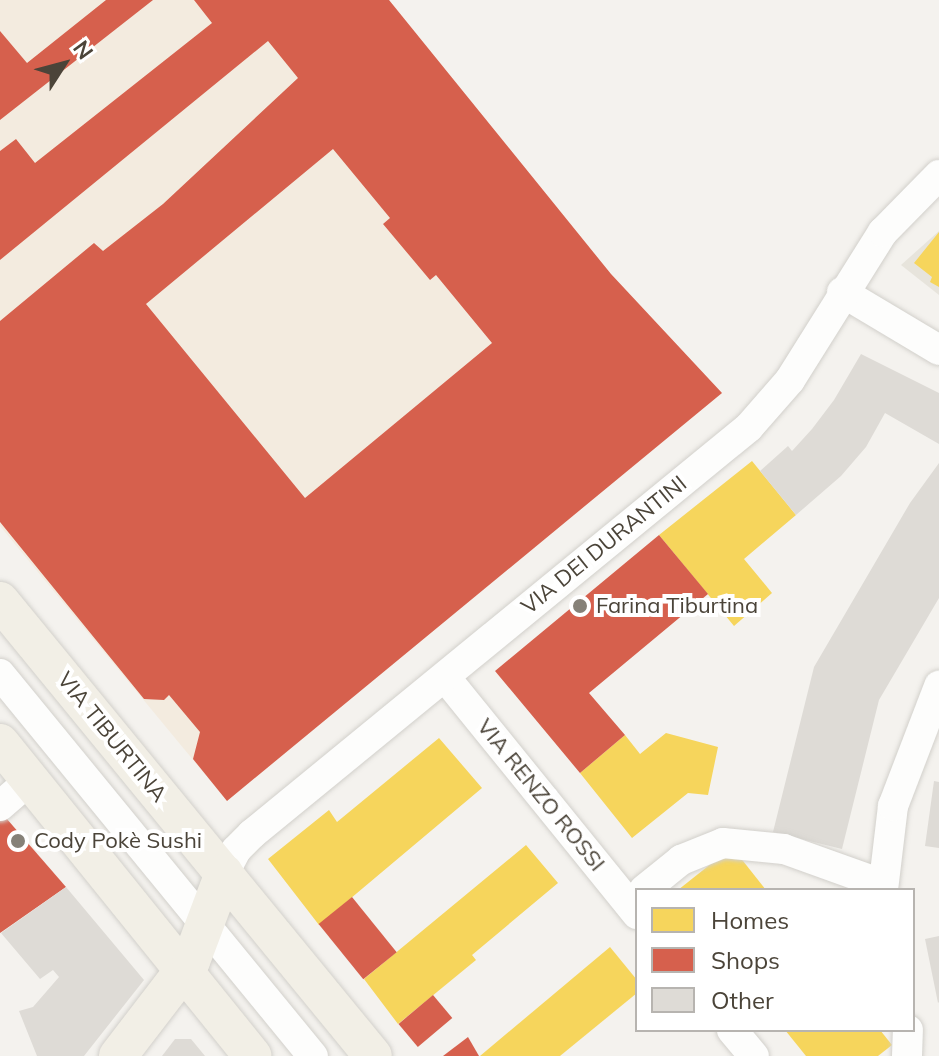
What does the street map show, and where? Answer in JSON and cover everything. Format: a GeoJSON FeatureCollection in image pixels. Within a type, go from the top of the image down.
{"type":"FeatureCollection","features":[{"type":"Feature","properties":{"kind":"main road","name":"VIA TIBURTINA"},"geometry":{"type":"LineString","coordinates":[[0,601],[373,1056]]}},
{"type":"Feature","properties":{"kind":"main road"},"geometry":{"type":"LineString","coordinates":[[0,743],[253,1056]]}},
{"type":"Feature","properties":{"kind":"main road"},"geometry":{"type":"LineString","coordinates":[[118,1056],[184,972],[206,926],[224,873]]}},
{"type":"Feature","properties":{"kind":"street","name":"VIA DEI DURANTINI"},"geometry":{"type":"LineString","coordinates":[[224,873],[236,850],[252,834],[749,427],[790,380],[842,292],[897,214],[939,175]]}},
{"type":"Feature","properties":{"kind":"street"},"geometry":{"type":"LineString","coordinates":[[842,292],[939,350]]}},
{"type":"Feature","properties":{"kind":"street"},"geometry":{"type":"LineString","coordinates":[[0,674],[313,1056]]}},
{"type":"Feature","properties":{"kind":"street","name":"VIA RENZO ROSSI"},"geometry":{"type":"LineString","coordinates":[[445,677],[635,899]]}},
{"type":"Feature","properties":{"kind":"street"},"geometry":{"type":"LineString","coordinates":[[651,888],[681,860],[723,843],[784,849],[882,887],[893,806],[939,686]]}},
{"type":"Feature","properties":{"kind":"street"},"geometry":{"type":"LineString","coordinates":[[0,806],[30,780]]}},
{"type":"Feature","properties":{"kind":"street"},"geometry":{"type":"LineString","coordinates":[[734,1032],[754,1056]]}},
{"type":"Feature","properties":{"kind":"street"},"geometry":{"type":"LineString","coordinates":[[907,1056],[908,1032]]}},
{"type":"Feature","properties":{"kind":"shaded area"},"geometry":{"type":"Polygon","coordinates":[[[0,0],[389,0],[611,274],[722,393],[227,801],[0,526],[0,0]]]}},
{"type":"Feature","properties":{"kind":"shaded area"},"geometry":{"type":"Polygon","coordinates":[[[939,231],[939,295],[901,265],[939,231]]]}},
{"type":"Feature","properties":{"kind":"building: Homes"},"geometry":{"type":"Polygon","coordinates":[[[939,232],[939,287],[930,282],[932,277],[914,263],[939,232]]]}},
{"type":"Feature","properties":{"kind":"building: Homes"},"geometry":{"type":"Polygon","coordinates":[[[752,461],[796,515],[744,559],[772,593],[734,626],[659,535],[752,461]]]}},
{"type":"Feature","properties":{"kind":"building: Homes"},"geometry":{"type":"Polygon","coordinates":[[[666,733],[718,747],[708,795],[688,793],[632,838],[580,773],[625,735],[640,754],[666,733]]]}},
{"type":"Feature","properties":{"kind":"building: Homes"},"geometry":{"type":"Polygon","coordinates":[[[439,738],[482,788],[319,925],[268,859],[329,810],[337,822],[439,738]]]}},
{"type":"Feature","properties":{"kind":"building: Homes"},"geometry":{"type":"Polygon","coordinates":[[[526,845],[558,883],[472,955],[476,960],[398,1024],[364,979],[526,845]]]}},
{"type":"Feature","properties":{"kind":"building: Homes"},"geometry":{"type":"Polygon","coordinates":[[[732,847],[764,888],[681,888],[732,847]]]}},
{"type":"Feature","properties":{"kind":"building: Homes"},"geometry":{"type":"Polygon","coordinates":[[[610,947],[635,978],[635,995],[560,1056],[480,1056],[610,947]]]}},
{"type":"Feature","properties":{"kind":"building: Homes"},"geometry":{"type":"Polygon","coordinates":[[[787,1032],[882,1032],[892,1045],[878,1056],[806,1056],[787,1032]]]}},
{"type":"Feature","properties":{"kind":"building: Shops"},"geometry":{"type":"Polygon","coordinates":[[[106,0],[153,0],[0,120],[0,31],[27,63],[106,0]]]}},
{"type":"Feature","properties":{"kind":"building: Shops"},"geometry":{"type":"Polygon","coordinates":[[[194,0],[389,0],[611,274],[722,393],[227,801],[193,759],[200,732],[169,695],[164,700],[144,699],[0,522],[0,321],[94,243],[103,251],[163,204],[298,78],[268,41],[0,260],[0,151],[16,139],[35,163],[212,23],[194,0]],[[333,149],[146,304],[305,498],[492,343],[436,275],[430,280],[383,224],[390,218],[333,149]]]}},
{"type":"Feature","properties":{"kind":"building: Shops"},"geometry":{"type":"Polygon","coordinates":[[[659,535],[708,594],[589,693],[625,735],[580,773],[495,671],[659,535]]]}},
{"type":"Feature","properties":{"kind":"building: Shops"},"geometry":{"type":"Polygon","coordinates":[[[0,811],[66,887],[0,933],[0,811]]]}},
{"type":"Feature","properties":{"kind":"building: Shops"},"geometry":{"type":"Polygon","coordinates":[[[352,897],[397,952],[363,979],[319,924],[352,897]]]}},
{"type":"Feature","properties":{"kind":"building: Shops"},"geometry":{"type":"Polygon","coordinates":[[[433,995],[452,1018],[418,1047],[399,1024],[433,995]]]}},
{"type":"Feature","properties":{"kind":"building: Shops"},"geometry":{"type":"Polygon","coordinates":[[[468,1037],[479,1056],[443,1056],[468,1037]]]}},
{"type":"Feature","properties":{"kind":"building: Other"},"geometry":{"type":"Polygon","coordinates":[[[861,354],[939,393],[939,444],[885,413],[866,447],[841,476],[796,515],[760,471],[788,446],[792,451],[812,429],[834,400],[861,354]]]}},
{"type":"Feature","properties":{"kind":"building: Other"},"geometry":{"type":"Polygon","coordinates":[[[939,463],[939,598],[879,700],[842,849],[773,832],[814,667],[910,503],[939,463]]]}},
{"type":"Feature","properties":{"kind":"building: Other"},"geometry":{"type":"Polygon","coordinates":[[[934,781],[939,782],[939,848],[925,846],[934,781]]]}},
{"type":"Feature","properties":{"kind":"building: Other"},"geometry":{"type":"Polygon","coordinates":[[[66,887],[144,980],[84,1056],[37,1056],[19,1011],[33,1007],[59,977],[53,970],[40,979],[1,933],[66,887]]]}},
{"type":"Feature","properties":{"kind":"building: Other"},"geometry":{"type":"Polygon","coordinates":[[[939,936],[939,1002],[938,1003],[925,939],[939,936]]]}},
{"type":"Feature","properties":{"kind":"building: Other"},"geometry":{"type":"Polygon","coordinates":[[[175,1039],[191,1039],[205,1056],[162,1056],[175,1039]]]}},
{"type":"Feature","properties":{"kind":"place","name":"Farina Tiburtina"},"geometry":{"type":"Point","coordinates":[580,606]}},
{"type":"Feature","properties":{"kind":"place","name":"Cody Pokè Sushi"},"geometry":{"type":"Point","coordinates":[18,841]}}]}
